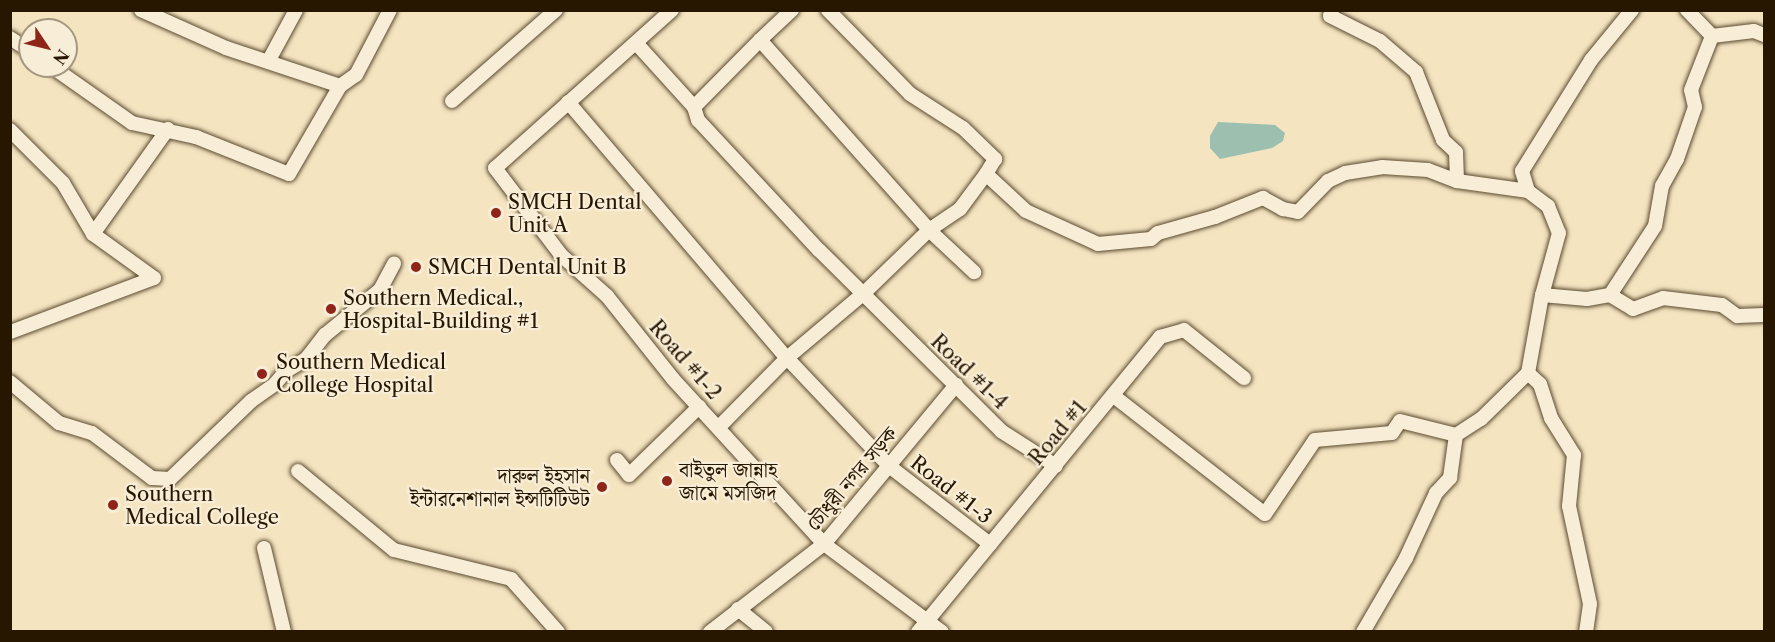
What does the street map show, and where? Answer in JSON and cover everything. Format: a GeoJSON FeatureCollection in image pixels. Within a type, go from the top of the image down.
{"type":"FeatureCollection","features":[{"type":"Feature","properties":{"kind":"street"},"geometry":{"type":"LineString","coordinates":[[141,10],[226,48],[269,60],[340,86]]}},
{"type":"Feature","properties":{"kind":"street"},"geometry":{"type":"LineString","coordinates":[[269,60],[296,10]]}},
{"type":"Feature","properties":{"kind":"street"},"geometry":{"type":"LineString","coordinates":[[68,78],[132,123],[168,129],[289,174],[340,86],[356,75],[390,10]]}},
{"type":"Feature","properties":{"kind":"street"},"geometry":{"type":"LineString","coordinates":[[452,101],[556,10]]}},
{"type":"Feature","properties":{"kind":"street"},"geometry":{"type":"LineString","coordinates":[[568,102],[672,10]]}},
{"type":"Feature","properties":{"kind":"street"},"geometry":{"type":"LineString","coordinates":[[694,107],[792,10]]}},
{"type":"Feature","properties":{"kind":"street"},"geometry":{"type":"LineString","coordinates":[[828,10],[910,94],[963,129],[995,159],[986,174],[1026,211],[1098,244],[1151,239],[1158,233],[1215,217],[1263,198],[1283,209],[1298,212],[1328,181],[1345,172],[1382,167],[1428,170],[1457,182],[1528,191],[1548,206],[1559,233],[1542,295],[1528,373],[1480,419],[1456,435],[1400,421],[1392,433],[1315,440],[1264,514],[1114,397]]}},
{"type":"Feature","properties":{"kind":"street"},"geometry":{"type":"LineString","coordinates":[[1332,10],[1330,16],[1380,42],[1416,72],[1443,140],[1456,152],[1457,182]]}},
{"type":"Feature","properties":{"kind":"street"},"geometry":{"type":"LineString","coordinates":[[1528,191],[1522,171],[1591,60],[1632,10]]}},
{"type":"Feature","properties":{"kind":"street"},"geometry":{"type":"LineString","coordinates":[[1687,10],[1712,36]]}},
{"type":"Feature","properties":{"kind":"street"},"geometry":{"type":"LineString","coordinates":[[1712,36],[1754,31],[1764,35]]}},
{"type":"Feature","properties":{"kind":"street"},"geometry":{"type":"LineString","coordinates":[[1610,295],[1655,226],[1662,186],[1677,159],[1695,107],[1691,90],[1712,36]]}},
{"type":"Feature","properties":{"kind":"street"},"geometry":{"type":"LineString","coordinates":[[760,40],[929,231],[974,272]]}},
{"type":"Feature","properties":{"kind":"street","name":"Road #1-4"},"geometry":{"type":"LineString","coordinates":[[636,44],[694,107],[698,120],[864,293],[1001,431],[1056,466]]}},
{"type":"Feature","properties":{"kind":"street","name":"Road #1-2"},"geometry":{"type":"LineString","coordinates":[[568,102],[495,168],[561,255],[607,296],[699,407],[719,427],[787,358],[864,293],[929,231],[960,209],[986,174]]}},
{"type":"Feature","properties":{"kind":"street","name":"Road #1-3"},"geometry":{"type":"LineString","coordinates":[[568,102],[787,358],[889,466],[990,544]]}},
{"type":"Feature","properties":{"kind":"street"},"geometry":{"type":"LineString","coordinates":[[93,234],[168,129]]}},
{"type":"Feature","properties":{"kind":"street"},"geometry":{"type":"LineString","coordinates":[[10,130],[63,183],[93,234],[154,278],[10,332]]}},
{"type":"Feature","properties":{"kind":"street"},"geometry":{"type":"LineString","coordinates":[[10,382],[59,423],[92,433],[152,478],[170,479],[251,401],[275,384],[286,371],[306,359],[325,335],[380,290],[394,264]]}},
{"type":"Feature","properties":{"kind":"street"},"geometry":{"type":"LineString","coordinates":[[1542,295],[1587,299],[1610,295],[1633,309],[1663,298],[1722,305],[1737,316],[1764,315]]}},
{"type":"Feature","properties":{"kind":"street","name":"Road #1"},"geometry":{"type":"LineString","coordinates":[[918,632],[1114,397],[1160,337],[1184,330],[1244,378]]}},
{"type":"Feature","properties":{"kind":"street"},"geometry":{"type":"LineString","coordinates":[[1528,373],[1540,384],[1551,418],[1574,455],[1569,506],[1590,604],[1586,632]]}},
{"type":"Feature","properties":{"kind":"street","name":"চৌধুরী নগর সড়ক"},"geometry":{"type":"LineString","coordinates":[[710,632],[824,544],[956,385]]}},
{"type":"Feature","properties":{"kind":"street"},"geometry":{"type":"LineString","coordinates":[[617,460],[629,475],[699,407]]}},
{"type":"Feature","properties":{"kind":"street"},"geometry":{"type":"LineString","coordinates":[[719,427],[824,544],[942,632]]}},
{"type":"Feature","properties":{"kind":"street"},"geometry":{"type":"LineString","coordinates":[[1363,632],[1406,558],[1436,493],[1450,478],[1456,435]]}},
{"type":"Feature","properties":{"kind":"street"},"geometry":{"type":"LineString","coordinates":[[298,471],[394,550],[511,579],[558,632]]}},
{"type":"Feature","properties":{"kind":"street"},"geometry":{"type":"LineString","coordinates":[[264,548],[284,632]]}},
{"type":"Feature","properties":{"kind":"street"},"geometry":{"type":"LineString","coordinates":[[738,609],[765,632]]}},
{"type":"Feature","properties":{"kind":"shaded area"},"geometry":{"type":"Polygon","coordinates":[[[1218,122],[1275,125],[1285,133],[1283,141],[1272,148],[1220,159],[1210,148],[1210,136],[1218,122]]]}},
{"type":"Feature","properties":{"kind":"place","name":"SMCH Dental Unit A"},"geometry":{"type":"Point","coordinates":[496,213]}},
{"type":"Feature","properties":{"kind":"place","name":"SMCH Dental Unit B"},"geometry":{"type":"Point","coordinates":[416,267]}},
{"type":"Feature","properties":{"kind":"place","name":"Southern Medical., Hospital-Building #1"},"geometry":{"type":"Point","coordinates":[331,309]}},
{"type":"Feature","properties":{"kind":"place","name":"Southern Medical College Hospital"},"geometry":{"type":"Point","coordinates":[262,374]}},
{"type":"Feature","properties":{"kind":"place","name":"বাইতুল জান্নাহ জামে মসজিদ"},"geometry":{"type":"Point","coordinates":[667,481]}},
{"type":"Feature","properties":{"kind":"place","name":"দারুল ইহসান ইন্টারনেশানাল ইন্সটিটিউট"},"geometry":{"type":"Point","coordinates":[602,487]}},
{"type":"Feature","properties":{"kind":"place","name":"Southern Medical College"},"geometry":{"type":"Point","coordinates":[113,505]}}]}
